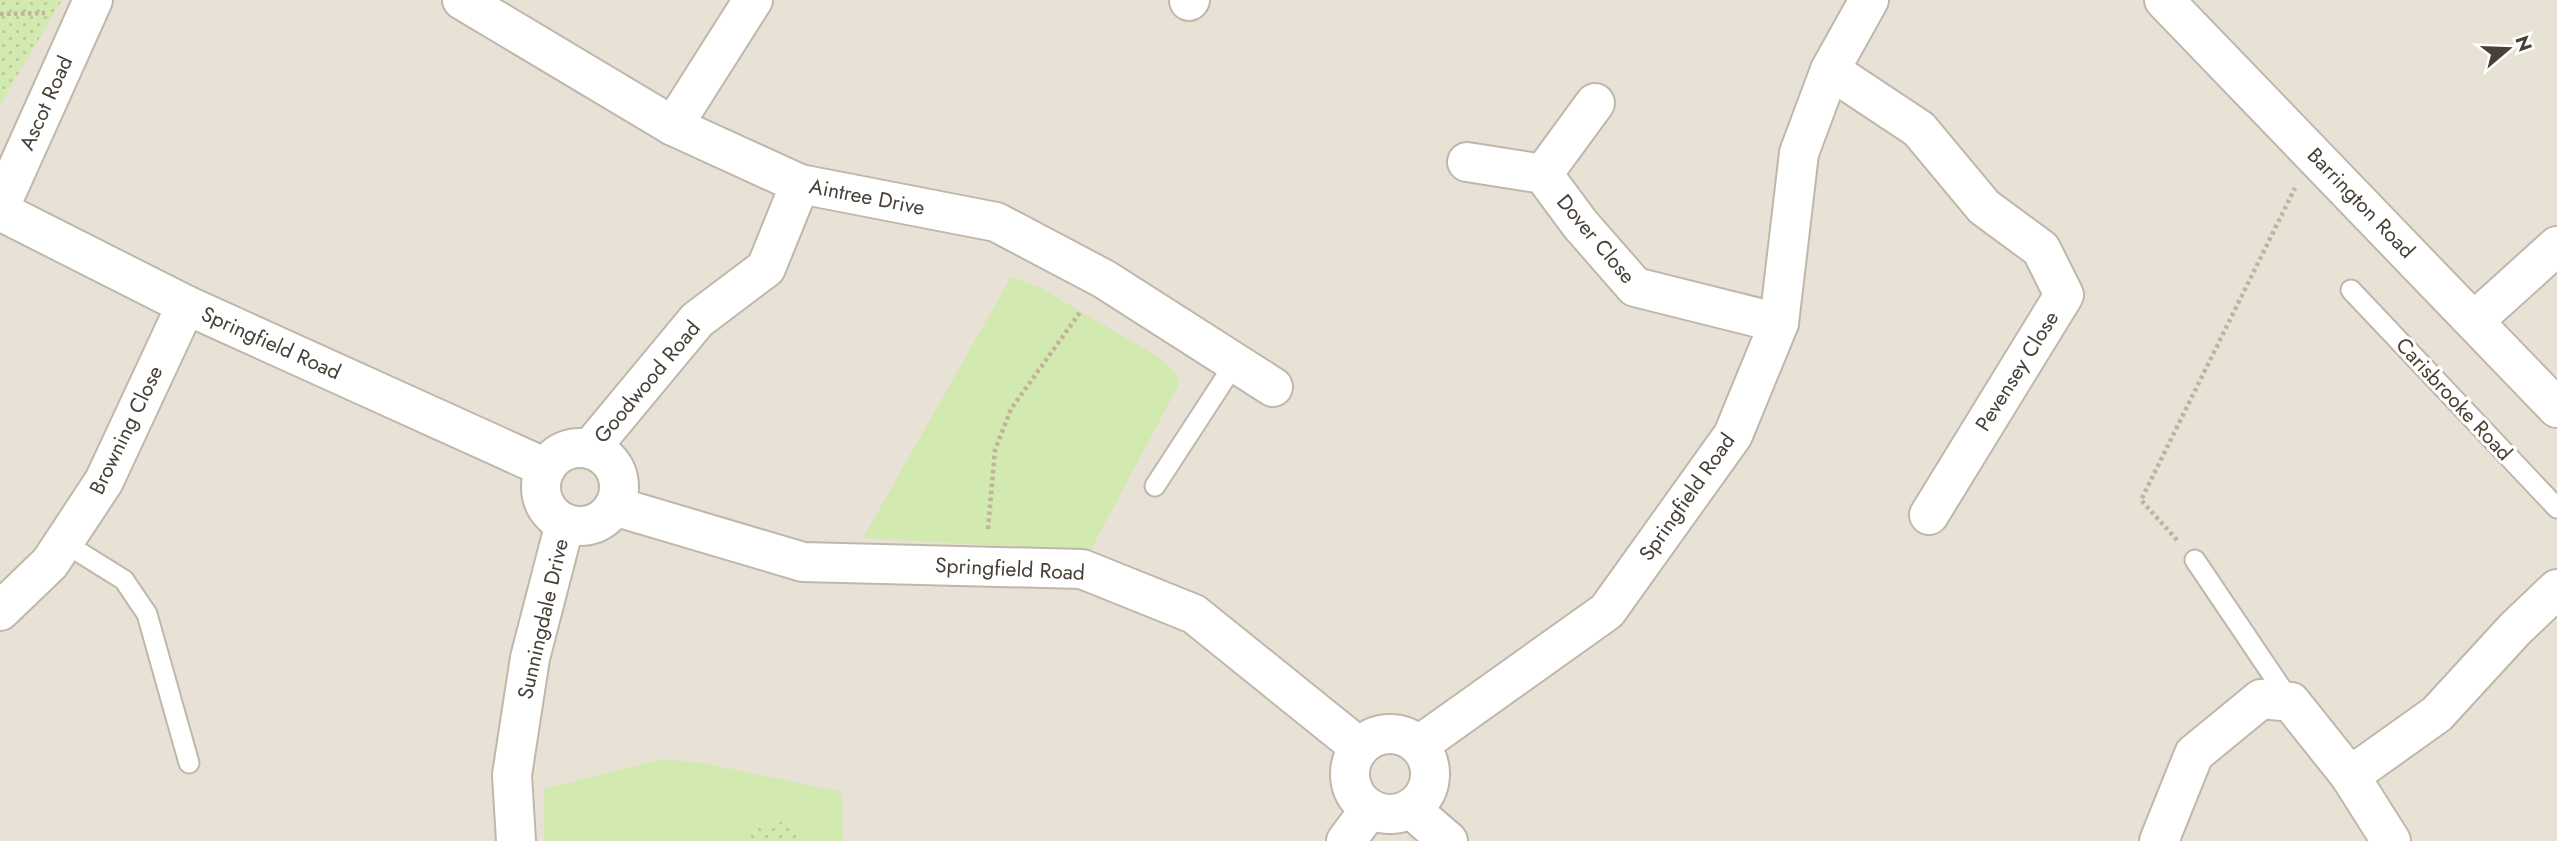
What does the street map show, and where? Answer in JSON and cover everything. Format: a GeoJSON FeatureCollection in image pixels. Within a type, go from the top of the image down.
{"type":"FeatureCollection","features":[{"type":"Feature","properties":{"kind":"street","name":"Ascot Road"},"geometry":{"type":"LineString","coordinates":[[0,209],[93,0]]}},
{"type":"Feature","properties":{"kind":"street","name":"Aintree Drive"},"geometry":{"type":"LineString","coordinates":[[461,0],[673,126],[800,184],[996,222],[1104,279],[1273,387]]}},
{"type":"Feature","properties":{"kind":"street"},"geometry":{"type":"LineString","coordinates":[[673,126],[753,0]]}},
{"type":"Feature","properties":{"kind":"street","name":"Springfield Road"},"geometry":{"type":"LineString","coordinates":[[1419,745],[1607,611],[1733,435],[1779,323],[1799,153],[1830,70],[1868,0]]}},
{"type":"Feature","properties":{"kind":"street","name":"Barrington Road"},"geometry":{"type":"LineString","coordinates":[[2166,0],[2557,408]]}},
{"type":"Feature","properties":{"kind":"street","name":"Pevensey Close"},"geometry":{"type":"LineString","coordinates":[[1830,70],[1919,129],[1984,207],[2041,249],[2064,295],[1929,515]]}},
{"type":"Feature","properties":{"kind":"street","name":"Dover Close"},"geometry":{"type":"LineString","coordinates":[[1543,174],[1595,103]]}},
{"type":"Feature","properties":{"kind":"street","name":"Dover Close"},"geometry":{"type":"LineString","coordinates":[[1467,162],[1543,174],[1580,224],[1635,287],[1779,323]]}},
{"type":"Feature","properties":{"kind":"street","name":"Goodwood Road"},"geometry":{"type":"LineString","coordinates":[[590,449],[697,320],[766,268],[800,184]]}},
{"type":"Feature","properties":{"kind":"street","name":"Springfield Road"},"geometry":{"type":"LineString","coordinates":[[0,209],[186,305],[546,468]]}},
{"type":"Feature","properties":{"kind":"street"},"geometry":{"type":"LineString","coordinates":[[2474,321],[2557,246]]}},
{"type":"Feature","properties":{"kind":"street","name":"Browning Close"},"geometry":{"type":"LineString","coordinates":[[0,611],[50,563],[104,481],[186,305]]}},
{"type":"Feature","properties":{"kind":"street"},"geometry":{"type":"LineString","coordinates":[[579,447],[602,455],[612,464],[618,476],[619,489],[614,506],[606,517],[594,523],[581,526],[565,523],[546,505],[541,492],[546,468],[566,450],[579,447]]}},
{"type":"Feature","properties":{"kind":"street","name":"Springfield Road"},"geometry":{"type":"LineString","coordinates":[[614,506],[803,562],[1082,569],[1194,614],[1359,747]]}},
{"type":"Feature","properties":{"kind":"street","name":"Sunningdale Drive"},"geometry":{"type":"LineString","coordinates":[[516,841],[512,775],[530,657],[565,523]]}},
{"type":"Feature","properties":{"kind":"street"},"geometry":{"type":"LineString","coordinates":[[2350,776],[2437,714],[2515,629],[2557,589]]}},
{"type":"Feature","properties":{"kind":"street"},"geometry":{"type":"LineString","coordinates":[[2159,841],[2194,754],[2261,699],[2291,702],[2350,776],[2392,841]]}},
{"type":"Feature","properties":{"kind":"street"},"geometry":{"type":"LineString","coordinates":[[1384,733],[1411,738],[1427,756],[1431,770],[1430,784],[1424,797],[1412,809],[1398,814],[1384,814],[1370,809],[1359,800],[1349,774],[1359,747],[1370,738],[1384,733]]}},
{"type":"Feature","properties":{"kind":"street"},"geometry":{"type":"LineString","coordinates":[[1346,841],[1370,809]]}},
{"type":"Feature","properties":{"kind":"street"},"geometry":{"type":"LineString","coordinates":[[1412,809],[1448,841]]}},
{"type":"Feature","properties":{"kind":"lane","name":"Carisbrooke Road"},"geometry":{"type":"LineString","coordinates":[[2351,290],[2557,508]]}},
{"type":"Feature","properties":{"kind":"lane"},"geometry":{"type":"LineString","coordinates":[[1155,486],[1235,363]]}},
{"type":"Feature","properties":{"kind":"lane"},"geometry":{"type":"LineString","coordinates":[[63,542],[124,580],[147,614],[189,763]]}},
{"type":"Feature","properties":{"kind":"lane"},"geometry":{"type":"LineString","coordinates":[[2195,560],[2291,702]]}},
{"type":"Feature","properties":{"kind":"path"},"geometry":{"type":"LineString","coordinates":[[2195,560],[2141,499],[2312,153]]}},
{"type":"Feature","properties":{"kind":"path"},"geometry":{"type":"LineString","coordinates":[[986,566],[995,450],[1011,409],[1104,279]]}},
{"type":"Feature","properties":{"kind":"shaded area"},"geometry":{"type":"Polygon","coordinates":[[[0,0],[2557,0],[2557,841],[0,841],[0,0]]]}},
{"type":"Feature","properties":{"kind":"green space"},"geometry":{"type":"Polygon","coordinates":[[[0,0],[62,0],[0,105],[0,0]]]}},
{"type":"Feature","properties":{"kind":"green space"},"geometry":{"type":"Polygon","coordinates":[[[1011,277],[1039,287],[1162,359],[1178,375],[1178,386],[1090,551],[863,538],[1011,277]]]}},
{"type":"Feature","properties":{"kind":"green space"},"geometry":{"type":"Polygon","coordinates":[[[663,759],[703,763],[842,792],[843,841],[544,841],[544,789],[663,759]]]}},
{"type":"Feature","properties":{"kind":"green space"},"geometry":{"type":"Polygon","coordinates":[[[782,822],[808,841],[748,841],[755,825],[782,822]]]}}]}
